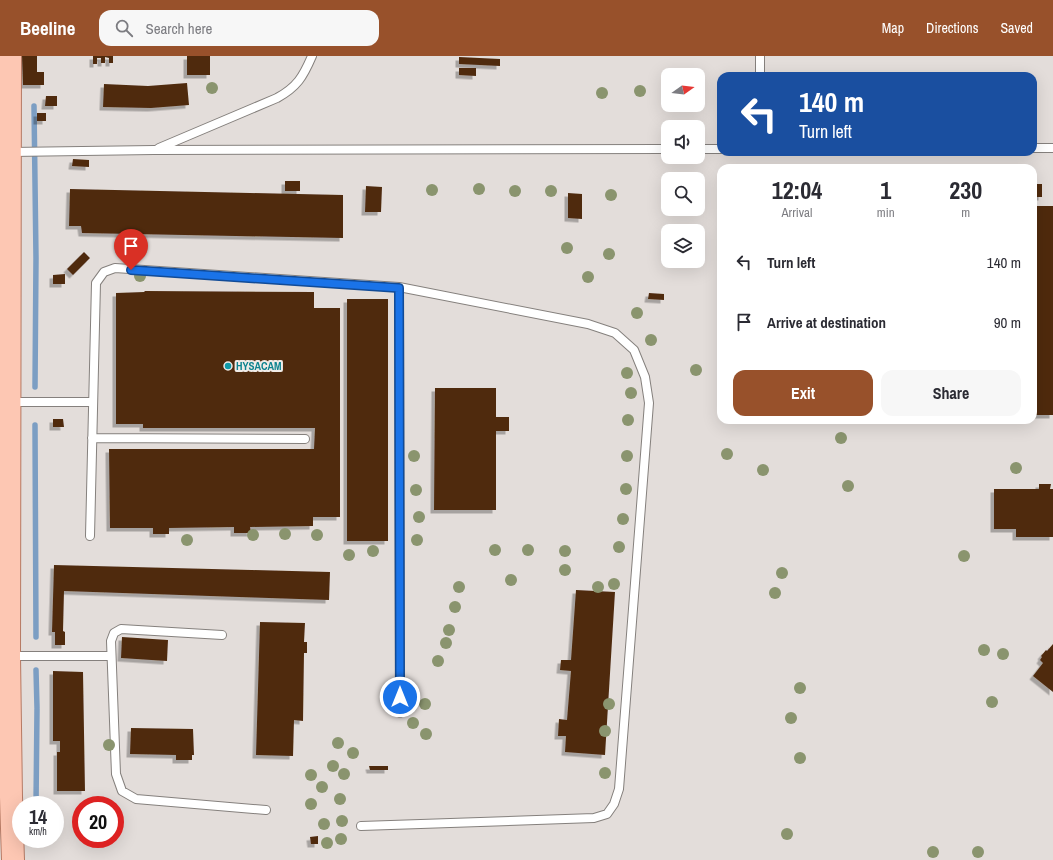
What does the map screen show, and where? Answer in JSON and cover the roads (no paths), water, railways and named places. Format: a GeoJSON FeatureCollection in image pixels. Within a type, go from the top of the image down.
{"type":"FeatureCollection","features":[{"type":"Feature","properties":{"kind":"main road"},"geometry":{"type":"LineString","coordinates":[[10,56],[5,86],[10,152],[10,656],[13,860]]}},
{"type":"Feature","properties":{"kind":"lane"},"geometry":{"type":"LineString","coordinates":[[154,150],[287,93],[297,84],[306,71],[312,56]]}},
{"type":"Feature","properties":{"kind":"lane"},"geometry":{"type":"LineString","coordinates":[[760,56],[760,72]]}},
{"type":"Feature","properties":{"kind":"lane"},"geometry":{"type":"LineString","coordinates":[[1037,148],[1053,148]]}},
{"type":"Feature","properties":{"kind":"lane"},"geometry":{"type":"LineString","coordinates":[[10,152],[154,150],[661,149]]}},
{"type":"Feature","properties":{"kind":"lane"},"geometry":{"type":"LineString","coordinates":[[705,149],[717,149]]}},
{"type":"Feature","properties":{"kind":"lane"},"geometry":{"type":"LineString","coordinates":[[90,536],[96,283],[104,272],[116,268],[399,288],[588,324],[615,333],[634,350],[645,377],[649,403],[619,789],[614,804],[607,814],[594,818],[361,826]]}},
{"type":"Feature","properties":{"kind":"lane"},"geometry":{"type":"LineString","coordinates":[[399,288],[400,713]]}},
{"type":"Feature","properties":{"kind":"lane"},"geometry":{"type":"LineString","coordinates":[[10,402],[93,402]]}},
{"type":"Feature","properties":{"kind":"lane"},"geometry":{"type":"LineString","coordinates":[[92,438],[305,439]]}},
{"type":"Feature","properties":{"kind":"lane"},"geometry":{"type":"LineString","coordinates":[[222,635],[121,629],[114,633],[111,641],[111,656],[116,774],[122,791],[136,800],[266,810]]}},
{"type":"Feature","properties":{"kind":"lane"},"geometry":{"type":"LineString","coordinates":[[10,656],[111,656]]}},
{"type":"Feature","properties":{"kind":"waterway"},"geometry":{"type":"LineString","coordinates":[[34,106],[36,258],[35,387]]}},
{"type":"Feature","properties":{"kind":"waterway"},"geometry":{"type":"LineString","coordinates":[[35,425],[36,637]]}},
{"type":"Feature","properties":{"kind":"waterway"},"geometry":{"type":"LineString","coordinates":[[36,670],[37,708]]}},
{"type":"Feature","properties":{"kind":"waterway"},"geometry":{"type":"LineString","coordinates":[[36,796],[37,709]]}},
{"type":"Feature","properties":{"kind":"place","name":"HYSACAM"},"geometry":{"type":"Point","coordinates":[228,366]}}]}
